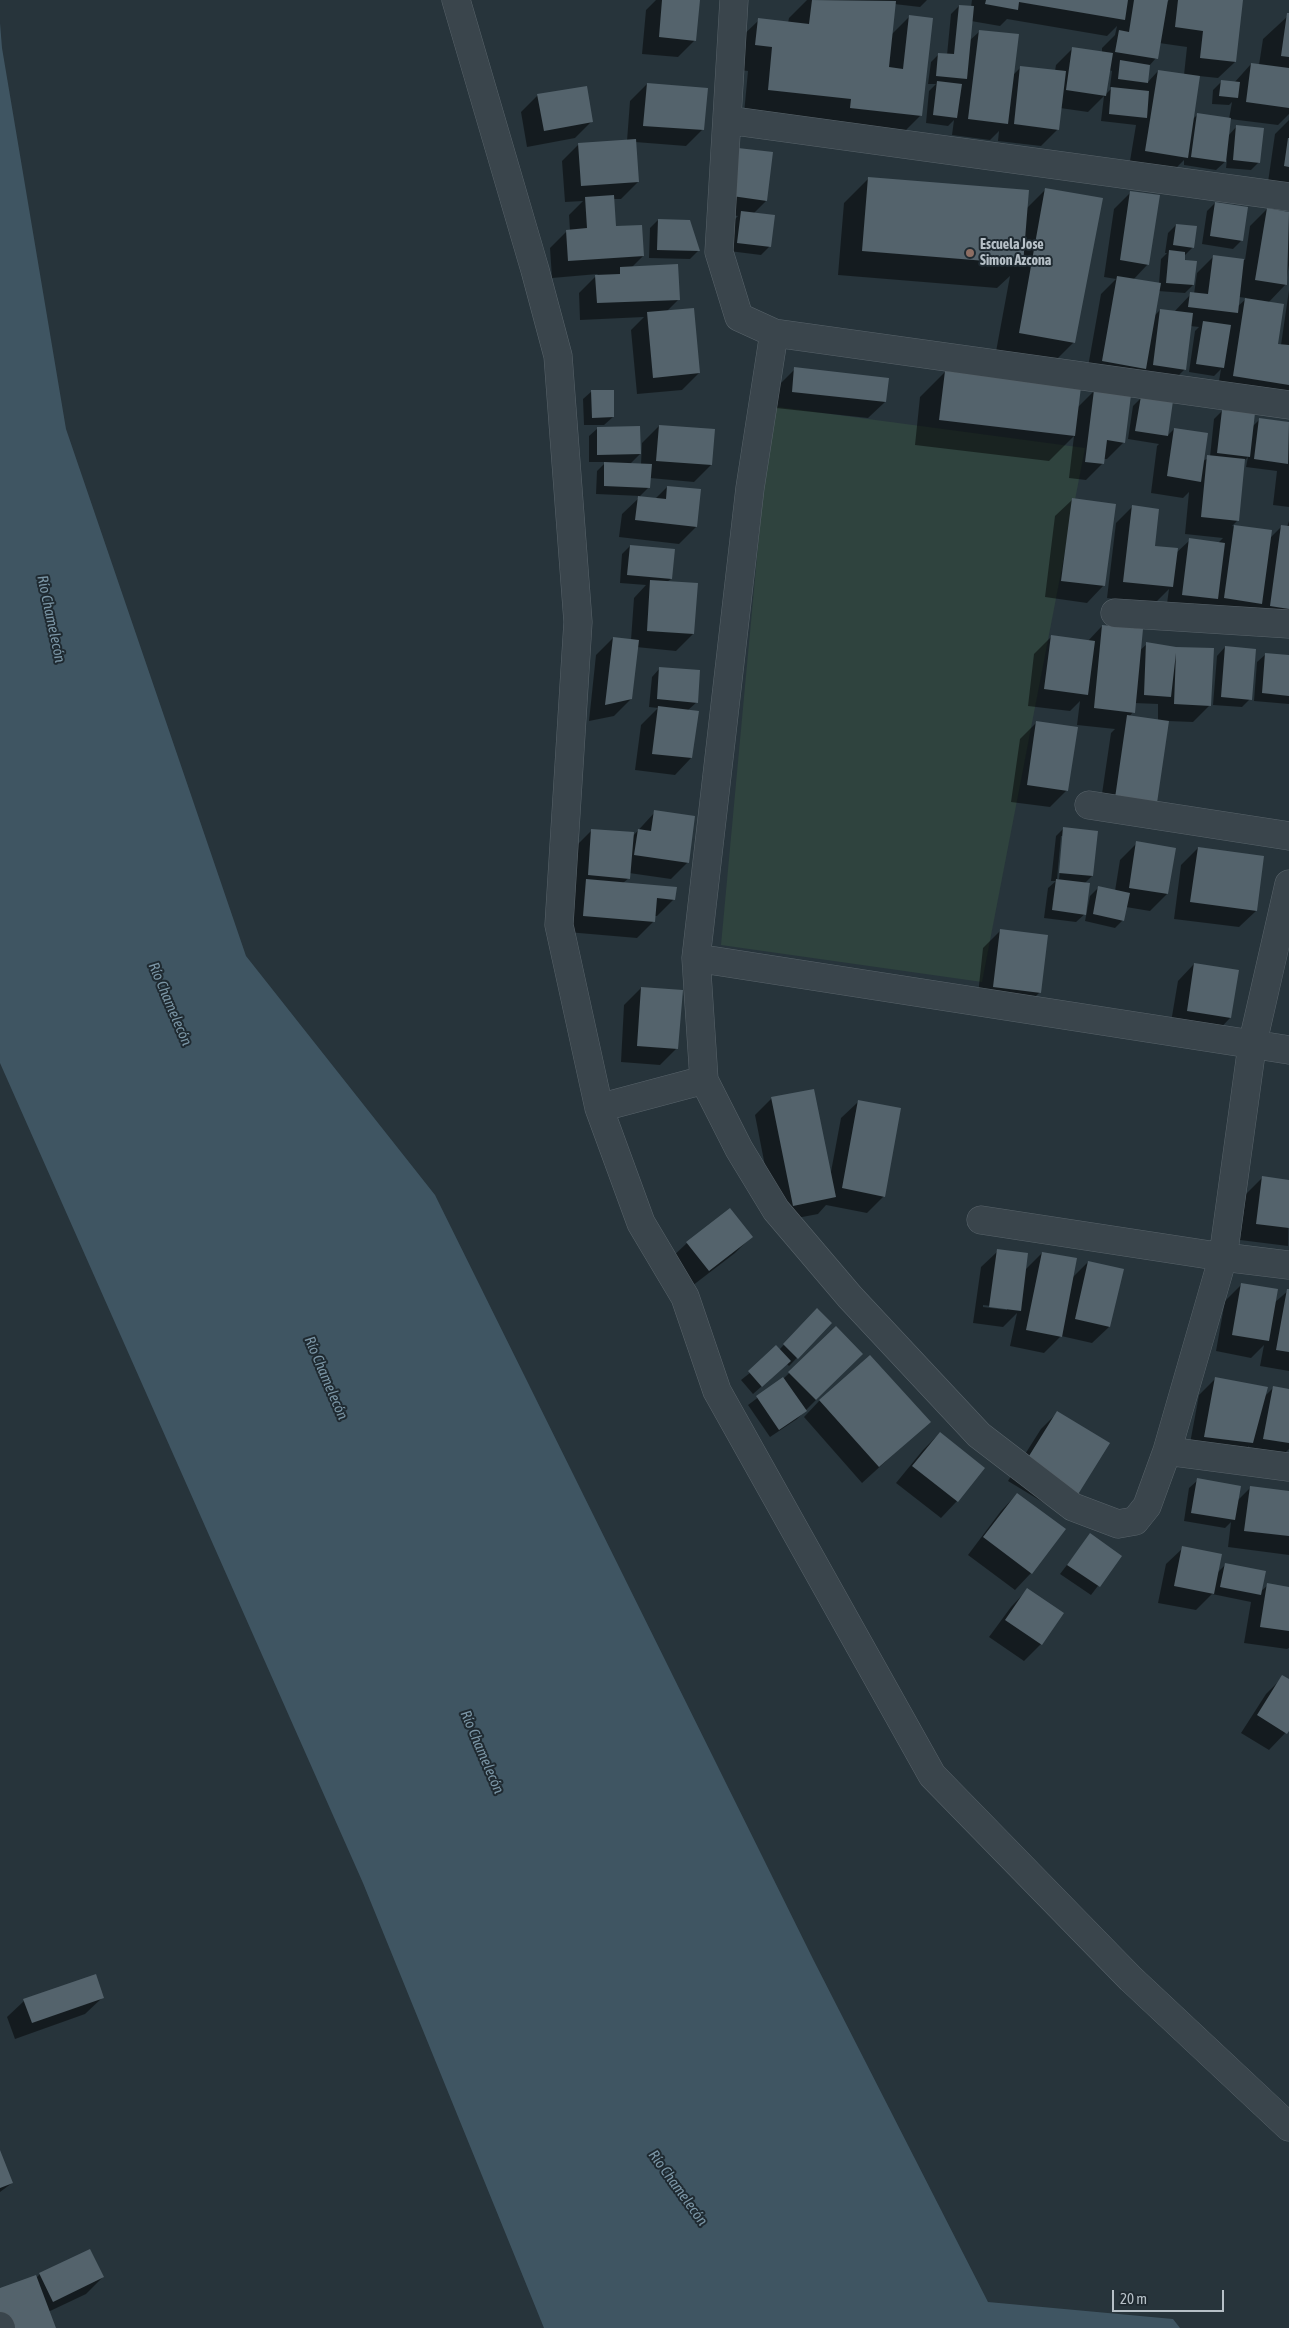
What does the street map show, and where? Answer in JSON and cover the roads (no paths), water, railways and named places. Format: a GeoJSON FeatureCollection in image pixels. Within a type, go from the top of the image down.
{"type":"FeatureCollection","features":[{"type":"Feature","properties":{"kind":"street"},"geometry":{"type":"LineString","coordinates":[[456,0],[535,270],[558,356],[578,622],[559,925],[599,1108],[641,1223],[685,1297],[717,1391],[932,1776],[1131,1979],[1289,2127]]}},
{"type":"Feature","properties":{"kind":"street"},"geometry":{"type":"LineString","coordinates":[[734,0],[719,252],[740,317],[774,333],[1289,405]]}},
{"type":"Feature","properties":{"kind":"street"},"geometry":{"type":"LineString","coordinates":[[727,120],[1289,197]]}},
{"type":"Feature","properties":{"kind":"street"},"geometry":{"type":"LineString","coordinates":[[774,333],[750,488],[696,958],[704,1080],[739,1149],[776,1210],[850,1297],[979,1435],[1073,1506],[1118,1524],[1135,1521],[1147,1506],[1166,1451],[1223,1257],[1252,1046],[1289,884]]}},
{"type":"Feature","properties":{"kind":"street"},"geometry":{"type":"LineString","coordinates":[[1115,613],[1289,624]]}},
{"type":"Feature","properties":{"kind":"street"},"geometry":{"type":"LineString","coordinates":[[1089,804],[1289,836]]}},
{"type":"Feature","properties":{"kind":"street"},"geometry":{"type":"LineString","coordinates":[[696,958],[1252,1046],[1289,1050]]}},
{"type":"Feature","properties":{"kind":"street"},"geometry":{"type":"LineString","coordinates":[[599,1108],[704,1080]]}},
{"type":"Feature","properties":{"kind":"street"},"geometry":{"type":"LineString","coordinates":[[981,1220],[1223,1257],[1289,1265]]}},
{"type":"Feature","properties":{"kind":"street"},"geometry":{"type":"LineString","coordinates":[[1166,1451],[1289,1467]]}},
{"type":"Feature","properties":{"kind":"water","name":"Río Chamelecón"},"geometry":{"type":"Polygon","coordinates":[[[0,23],[2,48],[66,429],[246,956],[435,1195],[814,1961],[988,2302],[1173,2319],[1180,2328],[544,2328],[363,1883],[0,1063],[0,23]]]}},
{"type":"Feature","properties":{"kind":"place","name":"Escuela Jose Simon Azcona"},"geometry":{"type":"Point","coordinates":[970,253]}}]}
